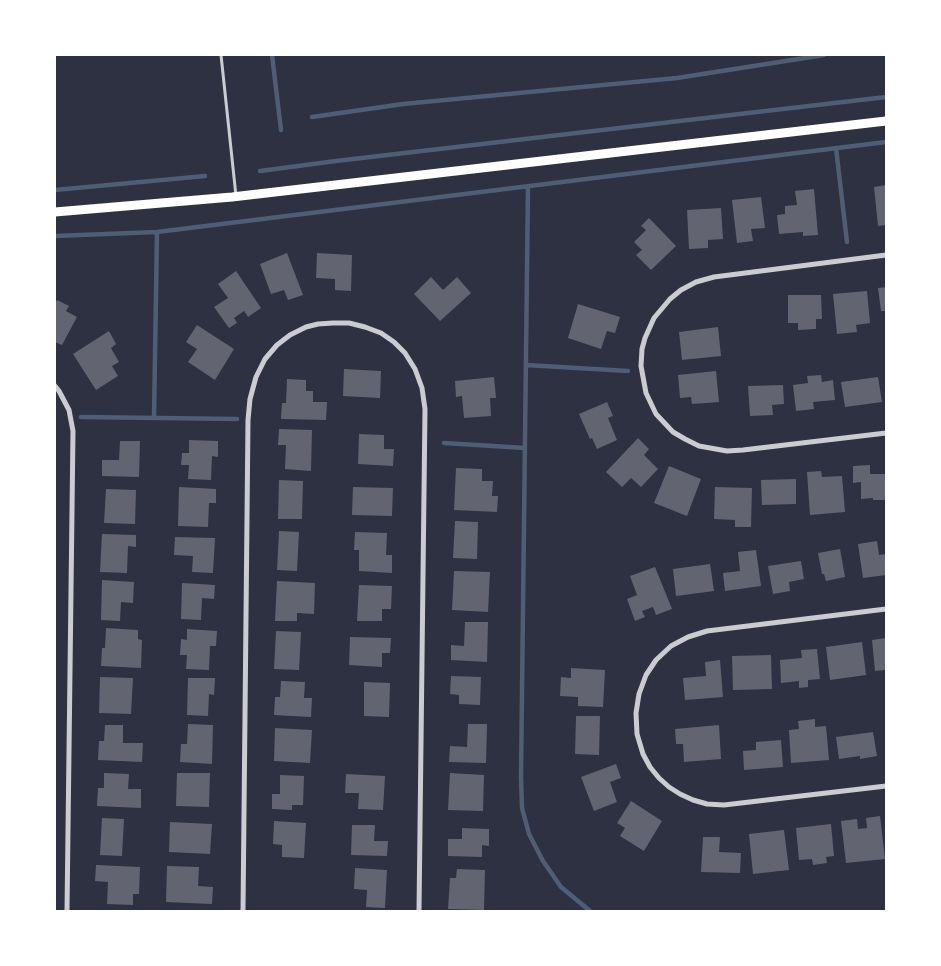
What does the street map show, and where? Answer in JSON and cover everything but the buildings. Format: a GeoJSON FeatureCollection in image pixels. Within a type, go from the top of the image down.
{"type":"FeatureCollection","features":[{"type":"Feature","properties":{"kind":"main road"},"geometry":{"type":"LineString","coordinates":[[55,212],[236,197],[886,121]]}},
{"type":"Feature","properties":{"kind":"street"},"geometry":{"type":"LineString","coordinates":[[886,255],[714,277],[696,282],[681,290],[670,299],[654,318],[642,349],[641,366],[646,393],[656,414],[673,432],[699,446],[728,451],[743,450],[886,433]]}},
{"type":"Feature","properties":{"kind":"street"},"geometry":{"type":"LineString","coordinates":[[242,911],[248,420],[250,398],[256,377],[265,359],[277,345],[290,335],[306,327],[333,322],[365,327],[381,333],[394,342],[415,369],[422,388],[425,408],[419,911]]}},
{"type":"Feature","properties":{"kind":"street"},"geometry":{"type":"LineString","coordinates":[[55,386],[69,410],[73,432],[67,911]]}},
{"type":"Feature","properties":{"kind":"street"},"geometry":{"type":"LineString","coordinates":[[886,609],[707,632],[688,637],[672,646],[656,660],[646,675],[639,694],[636,713],[637,734],[643,754],[650,767],[669,787],[693,800],[707,804],[724,805],[886,786]]}},
{"type":"Feature","properties":{"kind":"lane"},"geometry":{"type":"LineString","coordinates":[[221,55],[236,197]]}},
{"type":"Feature","properties":{"kind":"waterway"},"geometry":{"type":"LineString","coordinates":[[272,55],[281,130]]}},
{"type":"Feature","properties":{"kind":"waterway"},"geometry":{"type":"LineString","coordinates":[[312,117],[403,104],[677,78],[824,55]]}},
{"type":"Feature","properties":{"kind":"waterway"},"geometry":{"type":"LineString","coordinates":[[260,171],[886,97]]}},
{"type":"Feature","properties":{"kind":"waterway"},"geometry":{"type":"LineString","coordinates":[[55,236],[157,232],[886,142]]}},
{"type":"Feature","properties":{"kind":"waterway"},"geometry":{"type":"LineString","coordinates":[[836,148],[847,242]]}},
{"type":"Feature","properties":{"kind":"waterway"},"geometry":{"type":"LineString","coordinates":[[55,190],[205,176]]}},
{"type":"Feature","properties":{"kind":"waterway"},"geometry":{"type":"LineString","coordinates":[[528,186],[522,808],[529,834],[543,861],[561,887],[590,911]]}},
{"type":"Feature","properties":{"kind":"waterway"},"geometry":{"type":"LineString","coordinates":[[154,418],[157,232]]}},
{"type":"Feature","properties":{"kind":"waterway"},"geometry":{"type":"LineString","coordinates":[[526,365],[628,371]]}},
{"type":"Feature","properties":{"kind":"waterway"},"geometry":{"type":"LineString","coordinates":[[81,417],[237,419]]}},
{"type":"Feature","properties":{"kind":"waterway"},"geometry":{"type":"LineString","coordinates":[[444,443],[525,448]]}}]}
